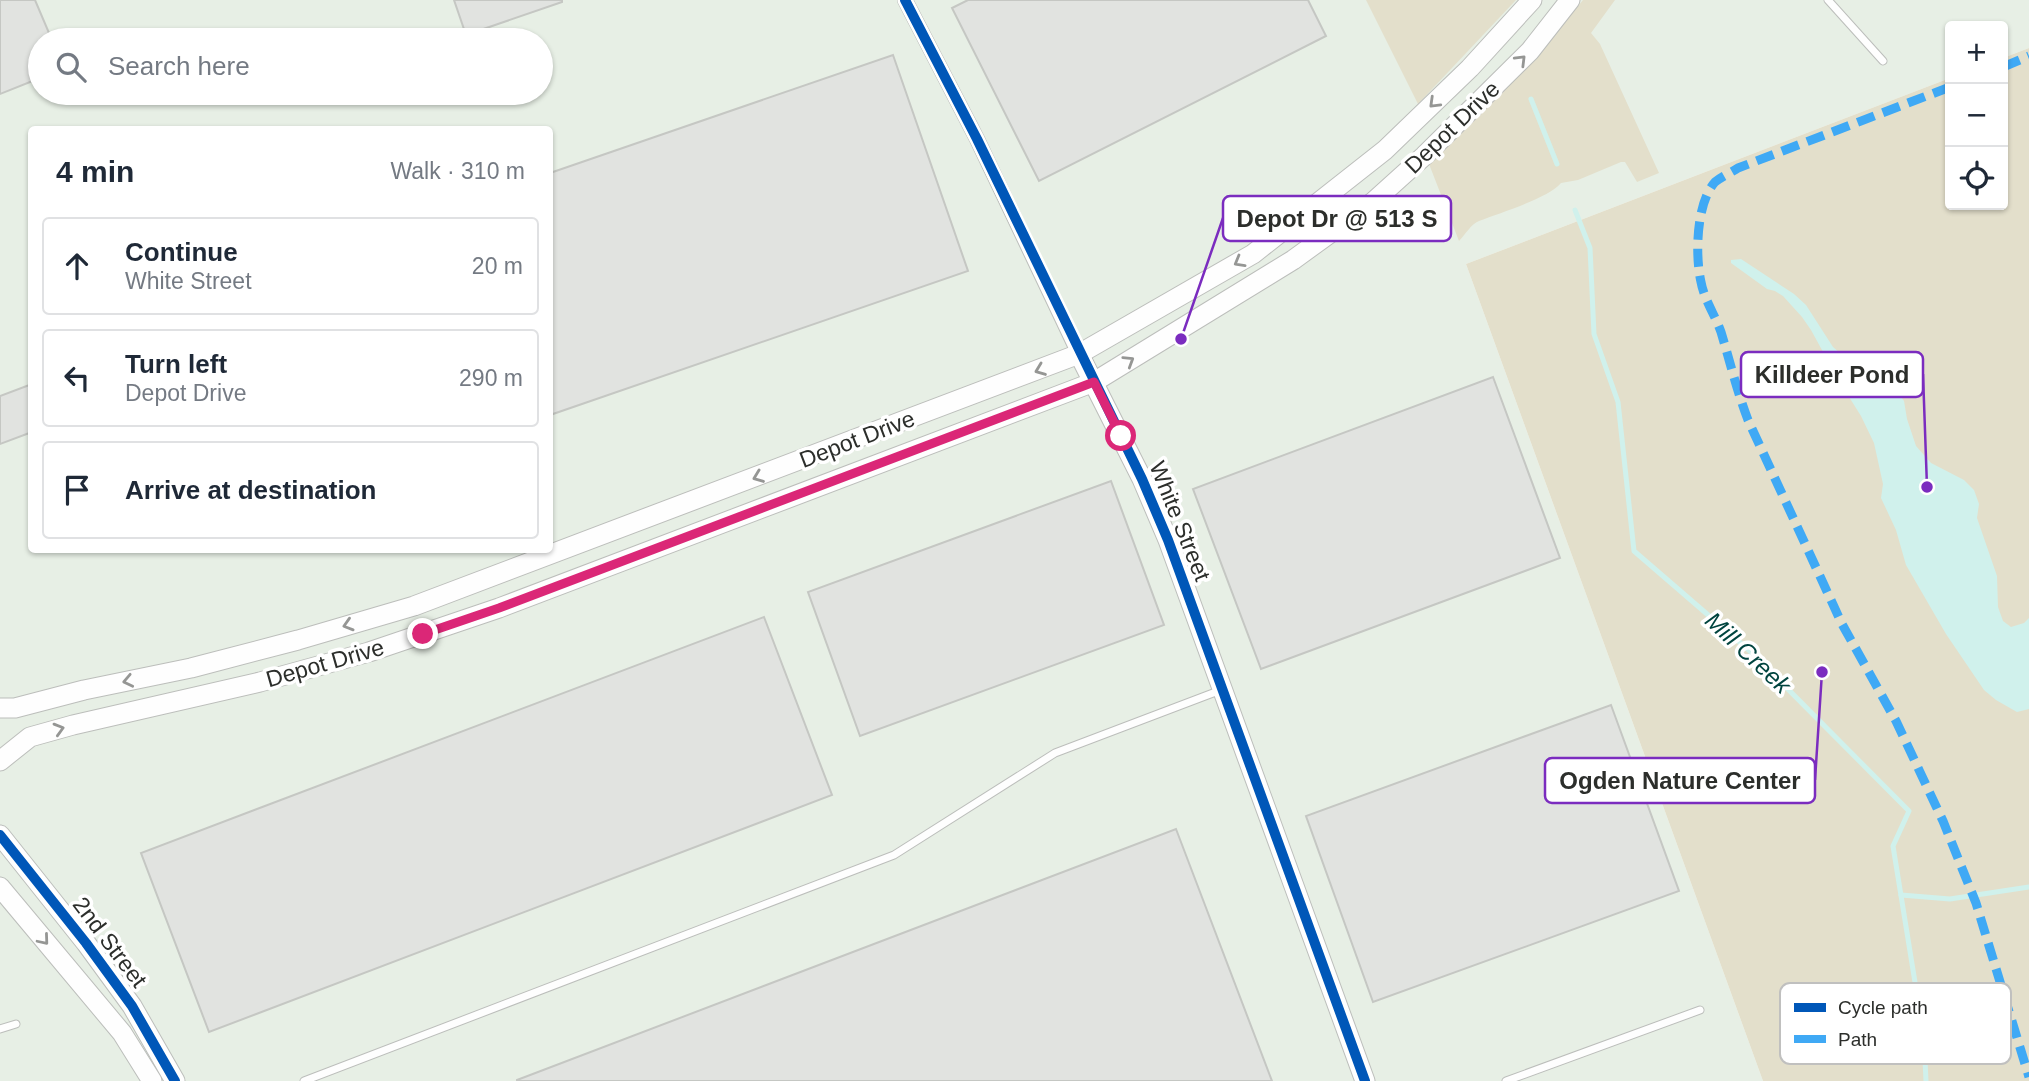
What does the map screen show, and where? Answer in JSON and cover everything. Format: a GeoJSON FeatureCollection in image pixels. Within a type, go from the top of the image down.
{"type":"FeatureCollection","features":[{"type":"Feature","properties":{"kind":"main road","name":"Depot Drive"},"geometry":{"type":"LineString","coordinates":[[0,708],[15,708],[84,690],[191,668],[414,606],[1079,354],[1253,254],[1385,150],[1470,68],[1532,0]]}},
{"type":"Feature","properties":{"kind":"main road","name":"Depot Drive"},"geometry":{"type":"LineString","coordinates":[[0,761],[30,737],[73,724],[271,679],[369,652],[499,608],[1094,382],[1293,261],[1373,202],[1424,156],[1530,51],[1570,0]]}},
{"type":"Feature","properties":{"kind":"main road","name":"White Street"},"geometry":{"type":"LineString","coordinates":[[1079,354],[1142,479],[1168,540],[1365,1081]]}},
{"type":"Feature","properties":{"kind":"main road","name":"2nd Street"},"geometry":{"type":"LineString","coordinates":[[0,835],[132,1006],[175,1081]]}},
{"type":"Feature","properties":{"kind":"main road","name":"2nd Street"},"geometry":{"type":"LineString","coordinates":[[0,887],[122,1033],[152,1081]]}},
{"type":"Feature","properties":{"kind":"street","name":"White Street"},"geometry":{"type":"LineString","coordinates":[[905,0],[977,139],[1079,354]]}},
{"type":"Feature","properties":{"kind":"lane"},"geometry":{"type":"LineString","coordinates":[[1828,0],[1884,61]]}},
{"type":"Feature","properties":{"kind":"lane"},"geometry":{"type":"LineString","coordinates":[[304,1081],[894,855],[1055,752],[1223,690]]}},
{"type":"Feature","properties":{"kind":"lane"},"geometry":{"type":"LineString","coordinates":[[1506,1081],[1700,1010]]}},
{"type":"Feature","properties":{"kind":"lane"},"geometry":{"type":"LineString","coordinates":[[0,1029],[16,1024]]}},
{"type":"Feature","properties":{"kind":"shaded area"},"geometry":{"type":"Polygon","coordinates":[[[0,0],[2029,0],[2029,48],[2008,56],[2008,21],[1945,21],[1945,80],[1466,264],[1763,1081],[0,1081],[0,0]]]}},
{"type":"Feature","properties":{"kind":"shaded area"},"geometry":{"type":"Polygon","coordinates":[[[1366,0],[1516,0],[1418,104],[1366,0]]]}},
{"type":"Feature","properties":{"kind":"shaded area"},"geometry":{"type":"Polygon","coordinates":[[[1583,0],[1615,0],[1591,33],[1600,44],[1659,173],[1637,182],[1625,162],[1621,162],[1578,180],[1561,183],[1535,200],[1476,222],[1459,241],[1429,164],[1509,85],[1583,0]]]}},
{"type":"Feature","properties":{"kind":"shaded area"},"geometry":{"type":"Polygon","coordinates":[[[2029,48],[2029,1081],[1763,1081],[1466,264],[1945,80],[1945,210],[2008,210],[2008,56],[2029,48]]]}},
{"type":"Feature","properties":{"kind":"water"},"geometry":{"type":"Polygon","coordinates":[[[1741,259],[1806,305],[1833,347],[1841,354],[1861,360],[1891,383],[1904,401],[1916,446],[1931,463],[1964,480],[1974,490],[1979,504],[1977,518],[1997,576],[1998,607],[2003,621],[2011,627],[2024,623],[2029,618],[2029,709],[2017,712],[1984,690],[1946,634],[1906,565],[1896,530],[1881,498],[1883,484],[1874,443],[1861,416],[1802,317],[1783,296],[1767,289],[1731,263],[1731,260],[1741,259]]]}},
{"type":"Feature","properties":{"kind":"building"},"geometry":{"type":"Polygon","coordinates":[[[0,0],[35,0],[47,28],[28,28],[28,83],[0,94],[0,0]]]}},
{"type":"Feature","properties":{"kind":"building"},"geometry":{"type":"Polygon","coordinates":[[[454,0],[562,0],[486,28],[464,28],[454,0]]]}},
{"type":"Feature","properties":{"kind":"building"},"geometry":{"type":"Polygon","coordinates":[[[968,0],[1308,0],[1326,36],[1039,181],[952,8],[968,0]]]}},
{"type":"Feature","properties":{"kind":"building"},"geometry":{"type":"Polygon","coordinates":[[[893,55],[968,271],[553,414],[553,172],[893,55]]]}},
{"type":"Feature","properties":{"kind":"building"},"geometry":{"type":"Polygon","coordinates":[[[1493,377],[1560,558],[1261,669],[1193,489],[1493,377]]]}},
{"type":"Feature","properties":{"kind":"building"},"geometry":{"type":"Polygon","coordinates":[[[28,386],[28,434],[0,444],[0,396],[28,386]]]}},
{"type":"Feature","properties":{"kind":"building"},"geometry":{"type":"Polygon","coordinates":[[[1111,481],[1164,625],[860,736],[808,592],[1111,481]]]}},
{"type":"Feature","properties":{"kind":"building"},"geometry":{"type":"Polygon","coordinates":[[[764,617],[832,795],[209,1032],[141,853],[764,617]]]}},
{"type":"Feature","properties":{"kind":"building"},"geometry":{"type":"Polygon","coordinates":[[[1611,705],[1679,891],[1373,1002],[1306,816],[1611,705]]]}},
{"type":"Feature","properties":{"kind":"building"},"geometry":{"type":"Polygon","coordinates":[[[1176,829],[1272,1081],[517,1081],[517,1080],[1176,829]]]}},
{"type":"Feature","properties":{"kind":"waterway","name":"Mill Creek"},"geometry":{"type":"LineString","coordinates":[[1531,99],[1557,164]]}},
{"type":"Feature","properties":{"kind":"waterway","name":"Mill Creek"},"geometry":{"type":"LineString","coordinates":[[1575,210],[1590,248],[1594,334],[1618,402],[1634,551],[1751,652],[1909,811],[1893,846],[1915,983]]}},
{"type":"Feature","properties":{"kind":"waterway"},"geometry":{"type":"LineString","coordinates":[[1901,895],[1950,899],[2029,887]]}},
{"type":"Feature","properties":{"kind":"waterway","name":"Mill Creek"},"geometry":{"type":"LineString","coordinates":[[1925,1064],[1926,1081]]}},
{"type":"Feature","properties":{"kind":"marked path"},"geometry":{"type":"LineString","coordinates":[[2008,65],[2029,56]]}},
{"type":"Feature","properties":{"kind":"marked path"},"geometry":{"type":"LineString","coordinates":[[1945,89],[1738,168],[1717,180],[1704,203],[1698,258],[1702,288],[1721,332],[1748,420],[1842,624],[1896,721],[1943,821],[1976,903],[2000,983]]}},
{"type":"Feature","properties":{"kind":"marked path"},"geometry":{"type":"LineString","coordinates":[[2011,1018],[2029,1077]]}},
{"type":"Feature","properties":{"kind":"cycle path"},"geometry":{"type":"LineString","coordinates":[[905,0],[977,139],[1142,479],[1168,540],[1365,1081]]}},
{"type":"Feature","properties":{"kind":"cycle path"},"geometry":{"type":"LineString","coordinates":[[0,835],[132,1006],[175,1081]]}},
{"type":"Feature","properties":{"kind":"place","name":"Depot Dr @ 513 S"},"geometry":{"type":"Point","coordinates":[1181,339]}},
{"type":"Feature","properties":{"kind":"place","name":"Killdeer Pond"},"geometry":{"type":"Point","coordinates":[1927,487]}},
{"type":"Feature","properties":{"kind":"place","name":"Ogden Nature Center"},"geometry":{"type":"Point","coordinates":[1822,672]}},
{"type":"Feature","properties":{"kind":"route"},"geometry":{"type":"LineString","coordinates":[[423,634],[499,608],[1094,382],[1121,436]]}}]}
